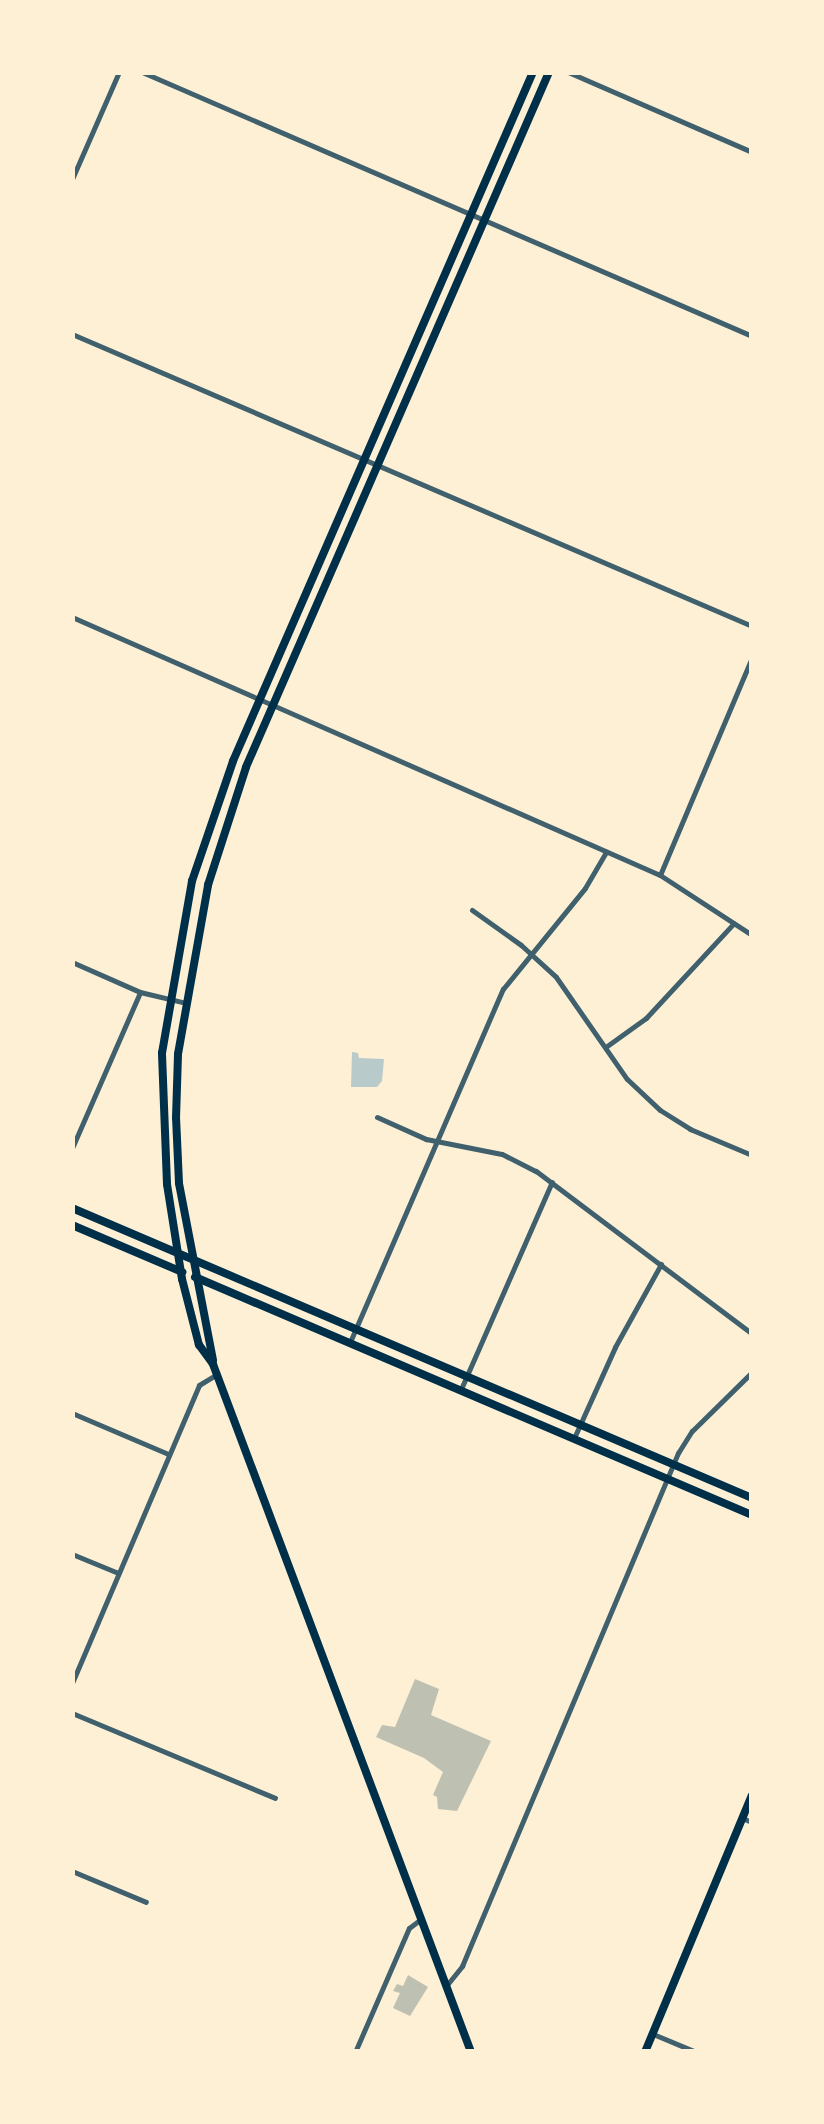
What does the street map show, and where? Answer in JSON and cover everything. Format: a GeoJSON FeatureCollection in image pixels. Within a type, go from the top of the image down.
{"type":"FeatureCollection","features":[{"type":"Feature","properties":{"kind":"main road"},"geometry":{"type":"LineString","coordinates":[[471,2052],[215,1369],[200,1345],[178,1254],[162,1119],[162,1053],[199,855],[260,700],[533,72]]}},
{"type":"Feature","properties":{"kind":"main road"},"geometry":{"type":"LineString","coordinates":[[215,1369],[212,1341],[194,1277],[179,1183],[176,1118],[198,923],[246,767],[549,72]]}},
{"type":"Feature","properties":{"kind":"main road"},"geometry":{"type":"LineString","coordinates":[[418,334],[432,340]]}},
{"type":"Feature","properties":{"kind":"main road"},"geometry":{"type":"LineString","coordinates":[[314,577],[328,583]]}},
{"type":"Feature","properties":{"kind":"main road"},"geometry":{"type":"LineString","coordinates":[[162,1119],[176,1118]]}},
{"type":"Feature","properties":{"kind":"main road"},"geometry":{"type":"LineString","coordinates":[[72,1208],[752,1498]]}},
{"type":"Feature","properties":{"kind":"main road"},"geometry":{"type":"LineString","coordinates":[[72,1225],[752,1515]]}},
{"type":"Feature","properties":{"kind":"main road"},"geometry":{"type":"LineString","coordinates":[[645,2052],[752,1796]]}},
{"type":"Feature","properties":{"kind":"street"},"geometry":{"type":"LineString","coordinates":[[72,179],[119,72]]}},
{"type":"Feature","properties":{"kind":"street"},"geometry":{"type":"LineString","coordinates":[[142,72],[752,336]]}},
{"type":"Feature","properties":{"kind":"street"},"geometry":{"type":"LineString","coordinates":[[568,72],[752,152]]}},
{"type":"Feature","properties":{"kind":"street"},"geometry":{"type":"LineString","coordinates":[[72,334],[752,626]]}},
{"type":"Feature","properties":{"kind":"street"},"geometry":{"type":"LineString","coordinates":[[72,617],[660,874],[752,935]]}},
{"type":"Feature","properties":{"kind":"street"},"geometry":{"type":"LineString","coordinates":[[660,874],[752,658]]}},
{"type":"Feature","properties":{"kind":"street"},"geometry":{"type":"LineString","coordinates":[[350,1342],[502,988],[584,888],[606,852]]}},
{"type":"Feature","properties":{"kind":"street"},"geometry":{"type":"LineString","coordinates":[[472,910],[530,952],[574,997],[627,1079],[660,1110],[690,1129],[752,1155]]}},
{"type":"Feature","properties":{"kind":"street"},"geometry":{"type":"LineString","coordinates":[[607,1046],[646,1018],[734,922]]}},
{"type":"Feature","properties":{"kind":"street"},"geometry":{"type":"LineString","coordinates":[[72,962],[140,992],[186,1004]]}},
{"type":"Feature","properties":{"kind":"street"},"geometry":{"type":"LineString","coordinates":[[72,1148],[140,992]]}},
{"type":"Feature","properties":{"kind":"street"},"geometry":{"type":"LineString","coordinates":[[378,1117],[436,1142],[502,1154],[552,1182],[752,1334]]}},
{"type":"Feature","properties":{"kind":"street"},"geometry":{"type":"LineString","coordinates":[[461,1389],[552,1182]]}},
{"type":"Feature","properties":{"kind":"street"},"geometry":{"type":"LineString","coordinates":[[574,1438],[615,1347],[660,1264]]}},
{"type":"Feature","properties":{"kind":"street"},"geometry":{"type":"LineString","coordinates":[[72,1682],[168,1454],[200,1385],[215,1369]]}},
{"type":"Feature","properties":{"kind":"street"},"geometry":{"type":"LineString","coordinates":[[446,1986],[462,1966],[672,1465],[692,1432],[752,1372]]}},
{"type":"Feature","properties":{"kind":"street"},"geometry":{"type":"LineString","coordinates":[[72,1413],[168,1454]]}},
{"type":"Feature","properties":{"kind":"street"},"geometry":{"type":"LineString","coordinates":[[72,1554],[118,1573]]}},
{"type":"Feature","properties":{"kind":"street"},"geometry":{"type":"LineString","coordinates":[[72,1713],[275,1798]]}},
{"type":"Feature","properties":{"kind":"street"},"geometry":{"type":"LineString","coordinates":[[742,1818],[752,1822]]}},
{"type":"Feature","properties":{"kind":"street"},"geometry":{"type":"LineString","coordinates":[[72,1871],[146,1902]]}},
{"type":"Feature","properties":{"kind":"street"},"geometry":{"type":"LineString","coordinates":[[355,2052],[409,1928],[420,1919]]}},
{"type":"Feature","properties":{"kind":"street"},"geometry":{"type":"LineString","coordinates":[[653,2034],[696,2052]]}},
{"type":"Feature","properties":{"kind":"shaded area"},"geometry":{"type":"Polygon","coordinates":[[[352,1052],[358,1053],[359,1058],[384,1059],[382,1081],[377,1087],[351,1087],[352,1052]]]}},
{"type":"Feature","properties":{"kind":"building"},"geometry":{"type":"Polygon","coordinates":[[[415,1679],[439,1689],[431,1715],[491,1741],[457,1811],[438,1809],[437,1797],[433,1795],[443,1772],[424,1758],[376,1737],[382,1725],[395,1727],[415,1679]]]}},
{"type":"Feature","properties":{"kind":"building"},"geometry":{"type":"Polygon","coordinates":[[[408,1975],[428,1987],[410,2016],[393,2008],[400,1993],[393,1991],[397,1984],[403,1986],[408,1975]]]}}]}
